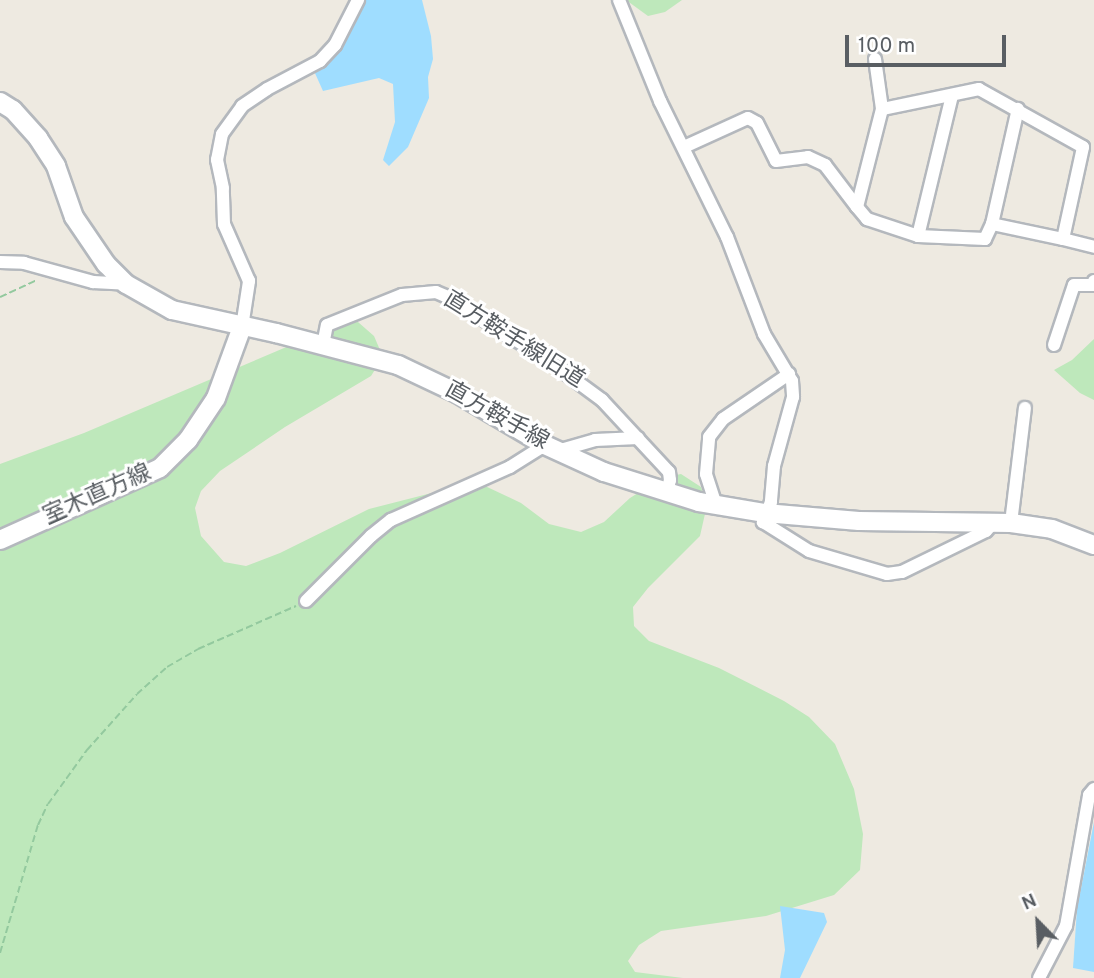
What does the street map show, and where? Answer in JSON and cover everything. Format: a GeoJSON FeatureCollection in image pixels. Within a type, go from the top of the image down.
{"type":"FeatureCollection","features":[{"type":"Feature","properties":{"kind":"main road","name":"直方鞍手線"},"geometry":{"type":"LineString","coordinates":[[0,102],[13,110],[38,138],[56,166],[74,216],[106,264],[126,284],[172,310],[398,365],[457,393],[551,448],[604,472],[699,502],[715,502],[765,513],[859,521],[1002,523],[1052,529],[1094,545]]}},
{"type":"Feature","properties":{"kind":"main road","name":"室木直方線"},"geometry":{"type":"LineString","coordinates":[[0,540],[160,468],[188,440],[216,398],[242,327]]}},
{"type":"Feature","properties":{"kind":"street"},"geometry":{"type":"LineString","coordinates":[[242,327],[249,281],[224,224],[223,188],[217,160],[222,134],[242,106],[320,61],[335,45],[358,0]]}},
{"type":"Feature","properties":{"kind":"street"},"geometry":{"type":"LineString","coordinates":[[619,0],[660,101],[727,237],[764,334],[789,374],[793,397],[774,466],[771,502],[763,523],[809,551],[887,574],[902,572],[1002,523],[1025,408]]}},
{"type":"Feature","properties":{"kind":"street"},"geometry":{"type":"LineString","coordinates":[[857,207],[882,109],[875,59]]}},
{"type":"Feature","properties":{"kind":"street"},"geometry":{"type":"LineString","coordinates":[[882,109],[979,89],[1083,147],[1088,157],[1063,239]]}},
{"type":"Feature","properties":{"kind":"street"},"geometry":{"type":"LineString","coordinates":[[918,236],[952,95]]}},
{"type":"Feature","properties":{"kind":"street"},"geometry":{"type":"LineString","coordinates":[[684,147],[748,118],[757,122],[776,161],[808,156],[825,165],[867,219],[918,236],[985,239],[992,224],[1018,109]]}},
{"type":"Feature","properties":{"kind":"street"},"geometry":{"type":"LineString","coordinates":[[992,224],[1094,247]]}},
{"type":"Feature","properties":{"kind":"street"},"geometry":{"type":"LineString","coordinates":[[0,262],[24,263],[93,282],[126,284]]}},
{"type":"Feature","properties":{"kind":"street"},"geometry":{"type":"LineString","coordinates":[[1054,345],[1074,285],[1093,285],[1094,281]]}},
{"type":"Feature","properties":{"kind":"street","name":"直方鞍手線旧道"},"geometry":{"type":"LineString","coordinates":[[323,345],[327,325],[402,295],[436,292],[470,309],[589,389],[669,472],[667,492]]}},
{"type":"Feature","properties":{"kind":"street"},"geometry":{"type":"LineString","coordinates":[[715,502],[706,474],[709,437],[723,419],[789,374]]}},
{"type":"Feature","properties":{"kind":"street"},"geometry":{"type":"LineString","coordinates":[[306,601],[391,520],[551,448],[595,439],[638,438]]}},
{"type":"Feature","properties":{"kind":"street"},"geometry":{"type":"LineString","coordinates":[[1039,978],[1066,926],[1089,795],[1094,789]]}},
{"type":"Feature","properties":{"kind":"path"},"geometry":{"type":"LineString","coordinates":[[0,297],[55,273]]}},
{"type":"Feature","properties":{"kind":"path"},"geometry":{"type":"LineString","coordinates":[[0,953],[38,825],[48,804],[87,750],[137,694],[167,667],[198,649],[306,601]]}},
{"type":"Feature","properties":{"kind":"green space"},"geometry":{"type":"Polygon","coordinates":[[[626,0],[682,0],[665,12],[648,16],[626,0]]]}},
{"type":"Feature","properties":{"kind":"green space"},"geometry":{"type":"Polygon","coordinates":[[[358,322],[374,336],[383,357],[371,376],[285,427],[220,471],[201,491],[195,508],[201,536],[224,562],[246,566],[280,553],[369,509],[467,484],[485,486],[521,503],[549,524],[581,532],[604,522],[630,498],[662,478],[681,474],[701,487],[707,505],[700,536],[648,588],[633,607],[634,626],[649,641],[719,668],[784,701],[809,717],[835,744],[854,789],[863,834],[860,870],[834,895],[766,916],[661,931],[639,945],[628,961],[635,972],[683,978],[0,978],[0,464],[84,433],[343,323],[358,322]]]}},
{"type":"Feature","properties":{"kind":"green space"},"geometry":{"type":"Polygon","coordinates":[[[1094,339],[1094,400],[1080,393],[1054,370],[1072,360],[1094,339]]]}},
{"type":"Feature","properties":{"kind":"water"},"geometry":{"type":"Polygon","coordinates":[[[365,0],[422,0],[431,36],[433,59],[428,77],[429,98],[408,147],[389,166],[383,160],[395,122],[393,84],[379,78],[323,91],[314,71],[332,58],[365,0]]]}},
{"type":"Feature","properties":{"kind":"water"},"geometry":{"type":"Polygon","coordinates":[[[1094,822],[1094,972],[1073,968],[1077,909],[1094,822]]]}},
{"type":"Feature","properties":{"kind":"water"},"geometry":{"type":"Polygon","coordinates":[[[780,906],[824,913],[827,922],[800,978],[780,978],[785,950],[780,906]]]}}]}
